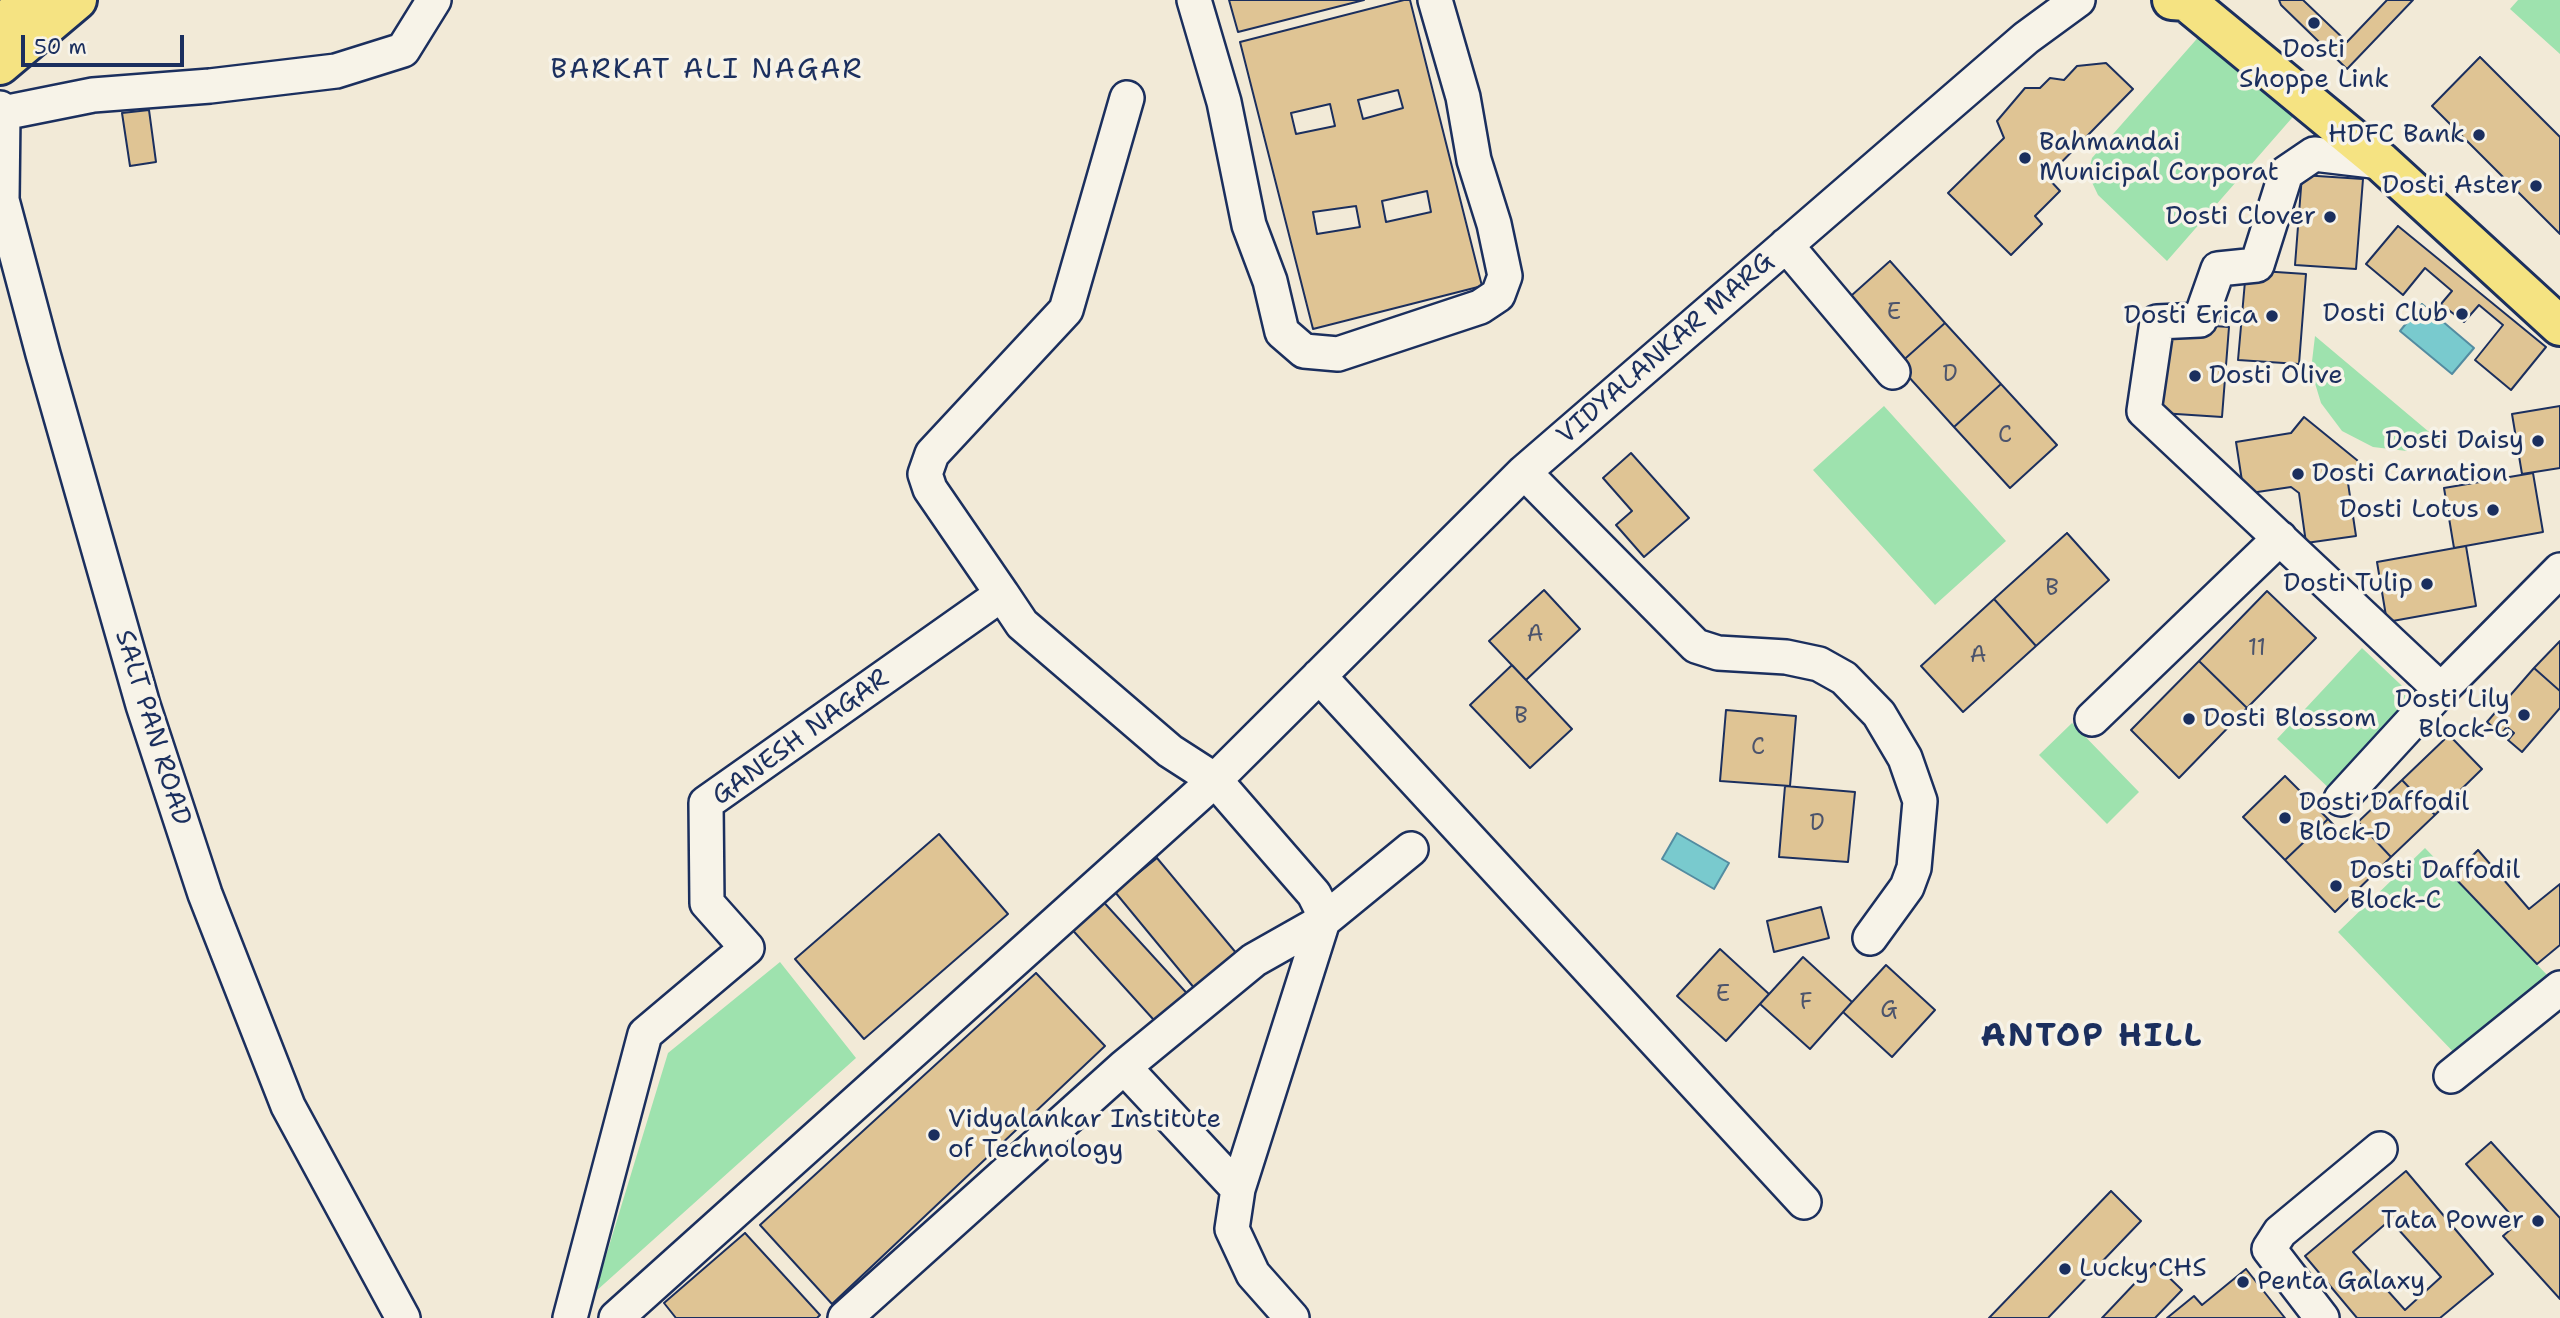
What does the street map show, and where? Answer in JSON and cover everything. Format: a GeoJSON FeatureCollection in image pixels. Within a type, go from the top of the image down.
{"type":"FeatureCollection","features":[{"type":"Feature","properties":{"kind":"main road"},"geometry":{"type":"LineString","coordinates":[[0,26],[30,0]]}},
{"type":"Feature","properties":{"kind":"main road"},"geometry":{"type":"LineString","coordinates":[[0,65],[77,0]]}},
{"type":"Feature","properties":{"kind":"main road"},"geometry":{"type":"LineString","coordinates":[[2182,0],[2381,162],[2560,326]]}},
{"type":"Feature","properties":{"kind":"street"},"geometry":{"type":"LineString","coordinates":[[2,110],[93,95],[210,86],[336,71],[403,50],[435,0]]}},
{"type":"Feature","properties":{"kind":"street"},"geometry":{"type":"LineString","coordinates":[[1194,0],[1224,102],[1249,225],[1270,281],[1282,332],[1304,351],[1338,354],[1480,307],[1498,295],[1505,276],[1494,224],[1474,160],[1463,97],[1435,0]]}},
{"type":"Feature","properties":{"kind":"street"},"geometry":{"type":"LineString","coordinates":[[2026,38],[2038,0]]}},
{"type":"Feature","properties":{"kind":"street","name":"VIDYALANKAR MARG"},"geometry":{"type":"LineString","coordinates":[[616,1318],[1214,779],[1524,472],[2026,38],[2078,0]]}},
{"type":"Feature","properties":{"kind":"street"},"geometry":{"type":"LineString","coordinates":[[1127,98],[1066,310],[932,454],[925,474],[930,489],[1022,624],[1170,751],[1214,779],[1314,894],[1320,906],[1323,921],[1238,1189],[1232,1229],[1253,1274],[1292,1318]]}},
{"type":"Feature","properties":{"kind":"street","name":"SALT PAN ROAD"},"geometry":{"type":"LineString","coordinates":[[2,110],[2,200],[143,705],[201,882],[288,1106],[402,1318]]}},
{"type":"Feature","properties":{"kind":"street"},"geometry":{"type":"LineString","coordinates":[[2381,162],[2314,154],[2286,173],[2257,265],[2218,269],[2200,320],[2157,322],[2144,411],[2441,690]]}},
{"type":"Feature","properties":{"kind":"street"},"geometry":{"type":"LineString","coordinates":[[1786,246],[1893,372]]}},
{"type":"Feature","properties":{"kind":"street"},"geometry":{"type":"LineString","coordinates":[[1524,472],[1696,646],[1718,653],[1786,657],[1819,664],[1843,678],[1880,714],[1905,758],[1920,801],[1914,868],[1908,887],[1870,938]]}},
{"type":"Feature","properties":{"kind":"street"},"geometry":{"type":"LineString","coordinates":[[2092,719],[2280,538]]}},
{"type":"Feature","properties":{"kind":"street"},"geometry":{"type":"LineString","coordinates":[[2341,799],[2441,690],[2560,570]]}},
{"type":"Feature","properties":{"kind":"street","name":"GANESH NAGAR"},"geometry":{"type":"LineString","coordinates":[[570,1318],[645,1034],[747,948],[707,903],[706,803],[1002,593]]}},
{"type":"Feature","properties":{"kind":"street"},"geometry":{"type":"LineString","coordinates":[[1319,676],[1804,1202]]}},
{"type":"Feature","properties":{"kind":"street"},"geometry":{"type":"LineString","coordinates":[[845,1318],[1124,1067],[1254,960],[1323,921],[1411,849]]}},
{"type":"Feature","properties":{"kind":"street"},"geometry":{"type":"LineString","coordinates":[[2451,1076],[2560,988]]}},
{"type":"Feature","properties":{"kind":"street"},"geometry":{"type":"LineString","coordinates":[[1124,1067],[1238,1189]]}},
{"type":"Feature","properties":{"kind":"street"},"geometry":{"type":"LineString","coordinates":[[2322,1318],[2269,1249],[2280,1232],[2380,1149]]}},
{"type":"Feature","properties":{"kind":"green space"},"geometry":{"type":"Polygon","coordinates":[[[2518,0],[2560,0],[2560,54],[2510,9],[2518,0]]]}},
{"type":"Feature","properties":{"kind":"green space"},"geometry":{"type":"Polygon","coordinates":[[[2202,33],[2298,111],[2167,261],[2098,195],[2088,174],[2092,158],[2202,33]]]}},
{"type":"Feature","properties":{"kind":"green space"},"geometry":{"type":"Polygon","coordinates":[[[2315,336],[2441,442],[2407,451],[2373,447],[2342,431],[2321,403],[2311,370],[2315,336]]]}},
{"type":"Feature","properties":{"kind":"green space"},"geometry":{"type":"Polygon","coordinates":[[[1884,406],[2006,541],[1935,605],[1813,470],[1884,406]]]}},
{"type":"Feature","properties":{"kind":"green space"},"geometry":{"type":"Polygon","coordinates":[[[2362,648],[2418,701],[2333,792],[2277,739],[2362,648]]]}},
{"type":"Feature","properties":{"kind":"green space"},"geometry":{"type":"Polygon","coordinates":[[[2072,723],[2139,792],[2107,824],[2039,755],[2072,723]]]}},
{"type":"Feature","properties":{"kind":"green space"},"geometry":{"type":"Polygon","coordinates":[[[2425,848],[2549,977],[2462,1061],[2338,932],[2425,848]]]}},
{"type":"Feature","properties":{"kind":"green space"},"geometry":{"type":"Polygon","coordinates":[[[780,962],[856,1058],[595,1292],[668,1053],[780,962]]]}},
{"type":"Feature","properties":{"kind":"water"},"geometry":{"type":"Polygon","coordinates":[[[2422,304],[2474,348],[2452,374],[2400,331],[2422,304]]]}},
{"type":"Feature","properties":{"kind":"water"},"geometry":{"type":"Polygon","coordinates":[[[1677,833],[1729,863],[1714,889],[1662,859],[1677,833]]]}},
{"type":"Feature","properties":{"kind":"building"},"geometry":{"type":"Polygon","coordinates":[[[1229,0],[1364,0],[1238,32],[1229,0]]]}},
{"type":"Feature","properties":{"kind":"building"},"geometry":{"type":"Polygon","coordinates":[[[1410,0],[1482,286],[1313,329],[1240,42],[1410,0]],[[1398,90],[1358,100],[1363,119],[1403,108],[1398,90]],[[1330,104],[1291,113],[1296,134],[1335,126],[1330,104]],[[1427,191],[1382,201],[1386,222],[1431,212],[1427,191]],[[1356,206],[1313,212],[1317,234],[1360,227],[1356,206]]]}},
{"type":"Feature","properties":{"kind":"building","name":"Dosti Shoppe Link"},"geometry":{"type":"Polygon","coordinates":[[[2279,0],[2303,0],[2347,42],[2387,0],[2413,0],[2347,69],[2279,0]]]}},
{"type":"Feature","properties":{"kind":"building","name":"Dosti Aster"},"geometry":{"type":"Polygon","coordinates":[[[2480,57],[2560,137],[2560,234],[2432,106],[2480,57]]]}},
{"type":"Feature","properties":{"kind":"building","name":"Bahmandai Municipal Corporat"},"geometry":{"type":"Polygon","coordinates":[[[2106,63],[2133,89],[2047,177],[2060,191],[2035,216],[2042,224],[2011,255],[1948,193],[2004,138],[1997,121],[2025,88],[2040,88],[2050,78],[2064,80],[2077,66],[2106,63]]]}},
{"type":"Feature","properties":{"kind":"building"},"geometry":{"type":"Polygon","coordinates":[[[149,110],[156,162],[130,166],[122,113],[149,110]]]}},
{"type":"Feature","properties":{"kind":"building","name":"Dosti Clover"},"geometry":{"type":"Polygon","coordinates":[[[2302,175],[2363,179],[2356,269],[2295,265],[2302,175]]]}},
{"type":"Feature","properties":{"kind":"building","name":"Dosti Club"},"geometry":{"type":"Polygon","coordinates":[[[2398,226],[2546,347],[2511,390],[2475,360],[2503,325],[2479,305],[2464,322],[2441,304],[2452,291],[2425,268],[2403,295],[2366,264],[2398,226]]]}},
{"type":"Feature","properties":{"kind":"building"},"geometry":{"type":"Polygon","coordinates":[[[1890,261],[1945,323],[1898,365],[1842,304],[1890,261]]]}},
{"type":"Feature","properties":{"kind":"building","name":"Dosti Erica"},"geometry":{"type":"Polygon","coordinates":[[[2246,270],[2306,274],[2299,364],[2238,360],[2246,270]]]}},
{"type":"Feature","properties":{"kind":"building"},"geometry":{"type":"Polygon","coordinates":[[[1945,323],[2001,384],[1954,427],[1898,365],[1945,323]]]}},
{"type":"Feature","properties":{"kind":"building","name":"Dosti Olive"},"geometry":{"type":"Polygon","coordinates":[[[2168,323],[2229,327],[2222,417],[2161,413],[2168,323]]]}},
{"type":"Feature","properties":{"kind":"building"},"geometry":{"type":"Polygon","coordinates":[[[2001,384],[2057,445],[2010,488],[1954,427],[2001,384]]]}},
{"type":"Feature","properties":{"kind":"building","name":"Dosti Daisy"},"geometry":{"type":"Polygon","coordinates":[[[2560,406],[2560,468],[2522,474],[2512,414],[2560,406]]]}},
{"type":"Feature","properties":{"kind":"building","name":"Dosti Carnation"},"geometry":{"type":"Polygon","coordinates":[[[2304,417],[2363,465],[2348,483],[2356,536],[2306,543],[2299,493],[2291,487],[2244,494],[2236,442],[2291,433],[2304,417]]]}},
{"type":"Feature","properties":{"kind":"building"},"geometry":{"type":"Polygon","coordinates":[[[1631,453],[1689,518],[1644,557],[1616,525],[1632,511],[1603,478],[1631,453]]]}},
{"type":"Feature","properties":{"kind":"building","name":"Dosti Lotus"},"geometry":{"type":"Polygon","coordinates":[[[2533,473],[2543,532],[2454,548],[2444,488],[2533,473]]]}},
{"type":"Feature","properties":{"kind":"building"},"geometry":{"type":"Polygon","coordinates":[[[2067,533],[2109,580],[2036,646],[1994,599],[2067,533]]]}},
{"type":"Feature","properties":{"kind":"building","name":"Dosti Tulip"},"geometry":{"type":"Polygon","coordinates":[[[2466,546],[2476,606],[2387,622],[2377,562],[2466,546]]]}},
{"type":"Feature","properties":{"kind":"building"},"geometry":{"type":"Polygon","coordinates":[[[1544,590],[1580,629],[1526,680],[1489,641],[1544,590]]]}},
{"type":"Feature","properties":{"kind":"building","name":"Dosti Blossom"},"geometry":{"type":"Polygon","coordinates":[[[2267,591],[2316,638],[2247,708],[2199,661],[2267,591]]]}},
{"type":"Feature","properties":{"kind":"building"},"geometry":{"type":"Polygon","coordinates":[[[1994,599],[2036,646],[1963,712],[1921,666],[1994,599]]]}},
{"type":"Feature","properties":{"kind":"building"},"geometry":{"type":"Polygon","coordinates":[[[2560,641],[2560,691],[2534,668],[2560,641]]]}},
{"type":"Feature","properties":{"kind":"building","name":"Dosti Blossom"},"geometry":{"type":"Polygon","coordinates":[[[2199,661],[2247,708],[2179,778],[2131,730],[2199,661]]]}},
{"type":"Feature","properties":{"kind":"building"},"geometry":{"type":"Polygon","coordinates":[[[1512,665],[1572,729],[1530,768],[1470,705],[1512,665]]]}},
{"type":"Feature","properties":{"kind":"building","name":"Dosti Lily Block-C"},"geometry":{"type":"Polygon","coordinates":[[[2534,668],[2560,691],[2560,708],[2522,752],[2508,740],[2514,733],[2507,727],[2501,734],[2487,722],[2534,668]]]}},
{"type":"Feature","properties":{"kind":"building"},"geometry":{"type":"Polygon","coordinates":[[[1726,710],[1796,716],[1790,786],[1720,781],[1726,710]]]}},
{"type":"Feature","properties":{"kind":"building"},"geometry":{"type":"Polygon","coordinates":[[[2449,735],[2482,769],[2435,815],[2402,780],[2449,735]]]}},
{"type":"Feature","properties":{"kind":"building","name":"Dosti Daffodil Block-D"},"geometry":{"type":"Polygon","coordinates":[[[2285,776],[2328,819],[2285,860],[2243,817],[2285,776]]]}},
{"type":"Feature","properties":{"kind":"building"},"geometry":{"type":"Polygon","coordinates":[[[2402,780],[2435,815],[2391,857],[2358,822],[2402,780]]]}},
{"type":"Feature","properties":{"kind":"building"},"geometry":{"type":"Polygon","coordinates":[[[1785,786],[1855,792],[1848,862],[1779,857],[1785,786]]]}},
{"type":"Feature","properties":{"kind":"building","name":"Dosti Daffodil Block-C"},"geometry":{"type":"Polygon","coordinates":[[[2328,819],[2344,836],[2358,822],[2391,857],[2335,912],[2285,860],[2328,819]]]}},
{"type":"Feature","properties":{"kind":"building"},"geometry":{"type":"Polygon","coordinates":[[[939,834],[1008,914],[864,1039],[795,959],[939,834]]]}},
{"type":"Feature","properties":{"kind":"building"},"geometry":{"type":"Polygon","coordinates":[[[2478,850],[2529,909],[2560,884],[2560,945],[2537,964],[2453,876],[2478,850]]]}},
{"type":"Feature","properties":{"kind":"building"},"geometry":{"type":"Polygon","coordinates":[[[1157,858],[1237,954],[1195,989],[1115,892],[1157,858]]]}},
{"type":"Feature","properties":{"kind":"building"},"geometry":{"type":"Polygon","coordinates":[[[1099,897],[1193,1000],[1162,1029],[1068,925],[1099,897]]]}},
{"type":"Feature","properties":{"kind":"building"},"geometry":{"type":"Polygon","coordinates":[[[1821,907],[1829,938],[1774,952],[1767,921],[1821,907]]]}},
{"type":"Feature","properties":{"kind":"building"},"geometry":{"type":"Polygon","coordinates":[[[1720,949],[1769,994],[1726,1041],[1677,996],[1720,949]]]}},
{"type":"Feature","properties":{"kind":"building"},"geometry":{"type":"Polygon","coordinates":[[[1803,957],[1852,1002],[1810,1049],[1760,1004],[1803,957]]]}},
{"type":"Feature","properties":{"kind":"building"},"geometry":{"type":"Polygon","coordinates":[[[1886,965],[1935,1010],[1892,1057],[1843,1012],[1886,965]]]}},
{"type":"Feature","properties":{"kind":"building","name":"Vidyalankar Institute of Technology"},"geometry":{"type":"Polygon","coordinates":[[[1036,973],[1105,1046],[832,1304],[760,1225],[1036,973]]]}},
{"type":"Feature","properties":{"kind":"building","name":"Tata Power"},"geometry":{"type":"Polygon","coordinates":[[[2491,1142],[2560,1218],[2560,1299],[2503,1236],[2518,1223],[2466,1164],[2491,1142]]]}},
{"type":"Feature","properties":{"kind":"building"},"geometry":{"type":"Polygon","coordinates":[[[2406,1171],[2493,1274],[2440,1318],[2357,1318],[2305,1256],[2406,1171]],[[2390,1220],[2353,1252],[2405,1310],[2441,1277],[2390,1220]]]}},
{"type":"Feature","properties":{"kind":"building","name":"Lucky CHS"},"geometry":{"type":"Polygon","coordinates":[[[2111,1191],[2141,1221],[2048,1318],[1989,1318],[2111,1191]]]}},
{"type":"Feature","properties":{"kind":"building"},"geometry":{"type":"Polygon","coordinates":[[[745,1233],[820,1315],[817,1318],[676,1318],[664,1303],[745,1233]]]}},
{"type":"Feature","properties":{"kind":"building"},"geometry":{"type":"Polygon","coordinates":[[[2154,1263],[2182,1290],[2155,1318],[2102,1318],[2154,1263]]]}},
{"type":"Feature","properties":{"kind":"building","name":"Penta Galaxy"},"geometry":{"type":"Polygon","coordinates":[[[2246,1269],[2285,1318],[2167,1318],[2194,1296],[2202,1305],[2246,1269]]]}},
{"type":"Feature","properties":{"kind":"place","name":"Dosti Shoppe Link"},"geometry":{"type":"Point","coordinates":[2314,23]}},
{"type":"Feature","properties":{"kind":"place","name":"HDFC Bank"},"geometry":{"type":"Point","coordinates":[2479,135]}},
{"type":"Feature","properties":{"kind":"place","name":"Bahmandai Municipal Corporat"},"geometry":{"type":"Point","coordinates":[2025,158]}},
{"type":"Feature","properties":{"kind":"place","name":"Dosti Aster"},"geometry":{"type":"Point","coordinates":[2536,186]}},
{"type":"Feature","properties":{"kind":"place","name":"Dosti Clover"},"geometry":{"type":"Point","coordinates":[2330,217]}},
{"type":"Feature","properties":{"kind":"place","name":"Dosti Club"},"geometry":{"type":"Point","coordinates":[2462,314]}},
{"type":"Feature","properties":{"kind":"place","name":"Dosti Erica"},"geometry":{"type":"Point","coordinates":[2272,316]}},
{"type":"Feature","properties":{"kind":"place","name":"Dosti Olive"},"geometry":{"type":"Point","coordinates":[2195,376]}},
{"type":"Feature","properties":{"kind":"place","name":"Dosti Daisy"},"geometry":{"type":"Point","coordinates":[2538,441]}},
{"type":"Feature","properties":{"kind":"place","name":"Dosti Carnation"},"geometry":{"type":"Point","coordinates":[2298,474]}},
{"type":"Feature","properties":{"kind":"place","name":"Dosti Lotus"},"geometry":{"type":"Point","coordinates":[2493,510]}},
{"type":"Feature","properties":{"kind":"place","name":"Dosti Tulip"},"geometry":{"type":"Point","coordinates":[2427,584]}},
{"type":"Feature","properties":{"kind":"place","name":"Dosti Lily Block-C"},"geometry":{"type":"Point","coordinates":[2524,715]}},
{"type":"Feature","properties":{"kind":"place","name":"Dosti Blossom"},"geometry":{"type":"Point","coordinates":[2189,719]}},
{"type":"Feature","properties":{"kind":"place","name":"Dosti Daffodil Block-D"},"geometry":{"type":"Point","coordinates":[2285,818]}},
{"type":"Feature","properties":{"kind":"place","name":"Dosti Daffodil Block-C"},"geometry":{"type":"Point","coordinates":[2336,886]}},
{"type":"Feature","properties":{"kind":"place","name":"Vidyalankar Institute of Technology"},"geometry":{"type":"Point","coordinates":[934,1135]}},
{"type":"Feature","properties":{"kind":"place","name":"Tata Power"},"geometry":{"type":"Point","coordinates":[2538,1221]}},
{"type":"Feature","properties":{"kind":"place","name":"Lucky CHS"},"geometry":{"type":"Point","coordinates":[2065,1269]}},
{"type":"Feature","properties":{"kind":"place","name":"Penta Galaxy"},"geometry":{"type":"Point","coordinates":[2243,1282]}},
{"type":"Feature","properties":{"kind":"district","name":"BARKAT ALI NAGAR"},"geometry":{"type":"Point","coordinates":[707,71]}},
{"type":"Feature","properties":{"kind":"district","name":"ANTOP HILL"},"geometry":{"type":"Point","coordinates":[2092,1037]}}]}
